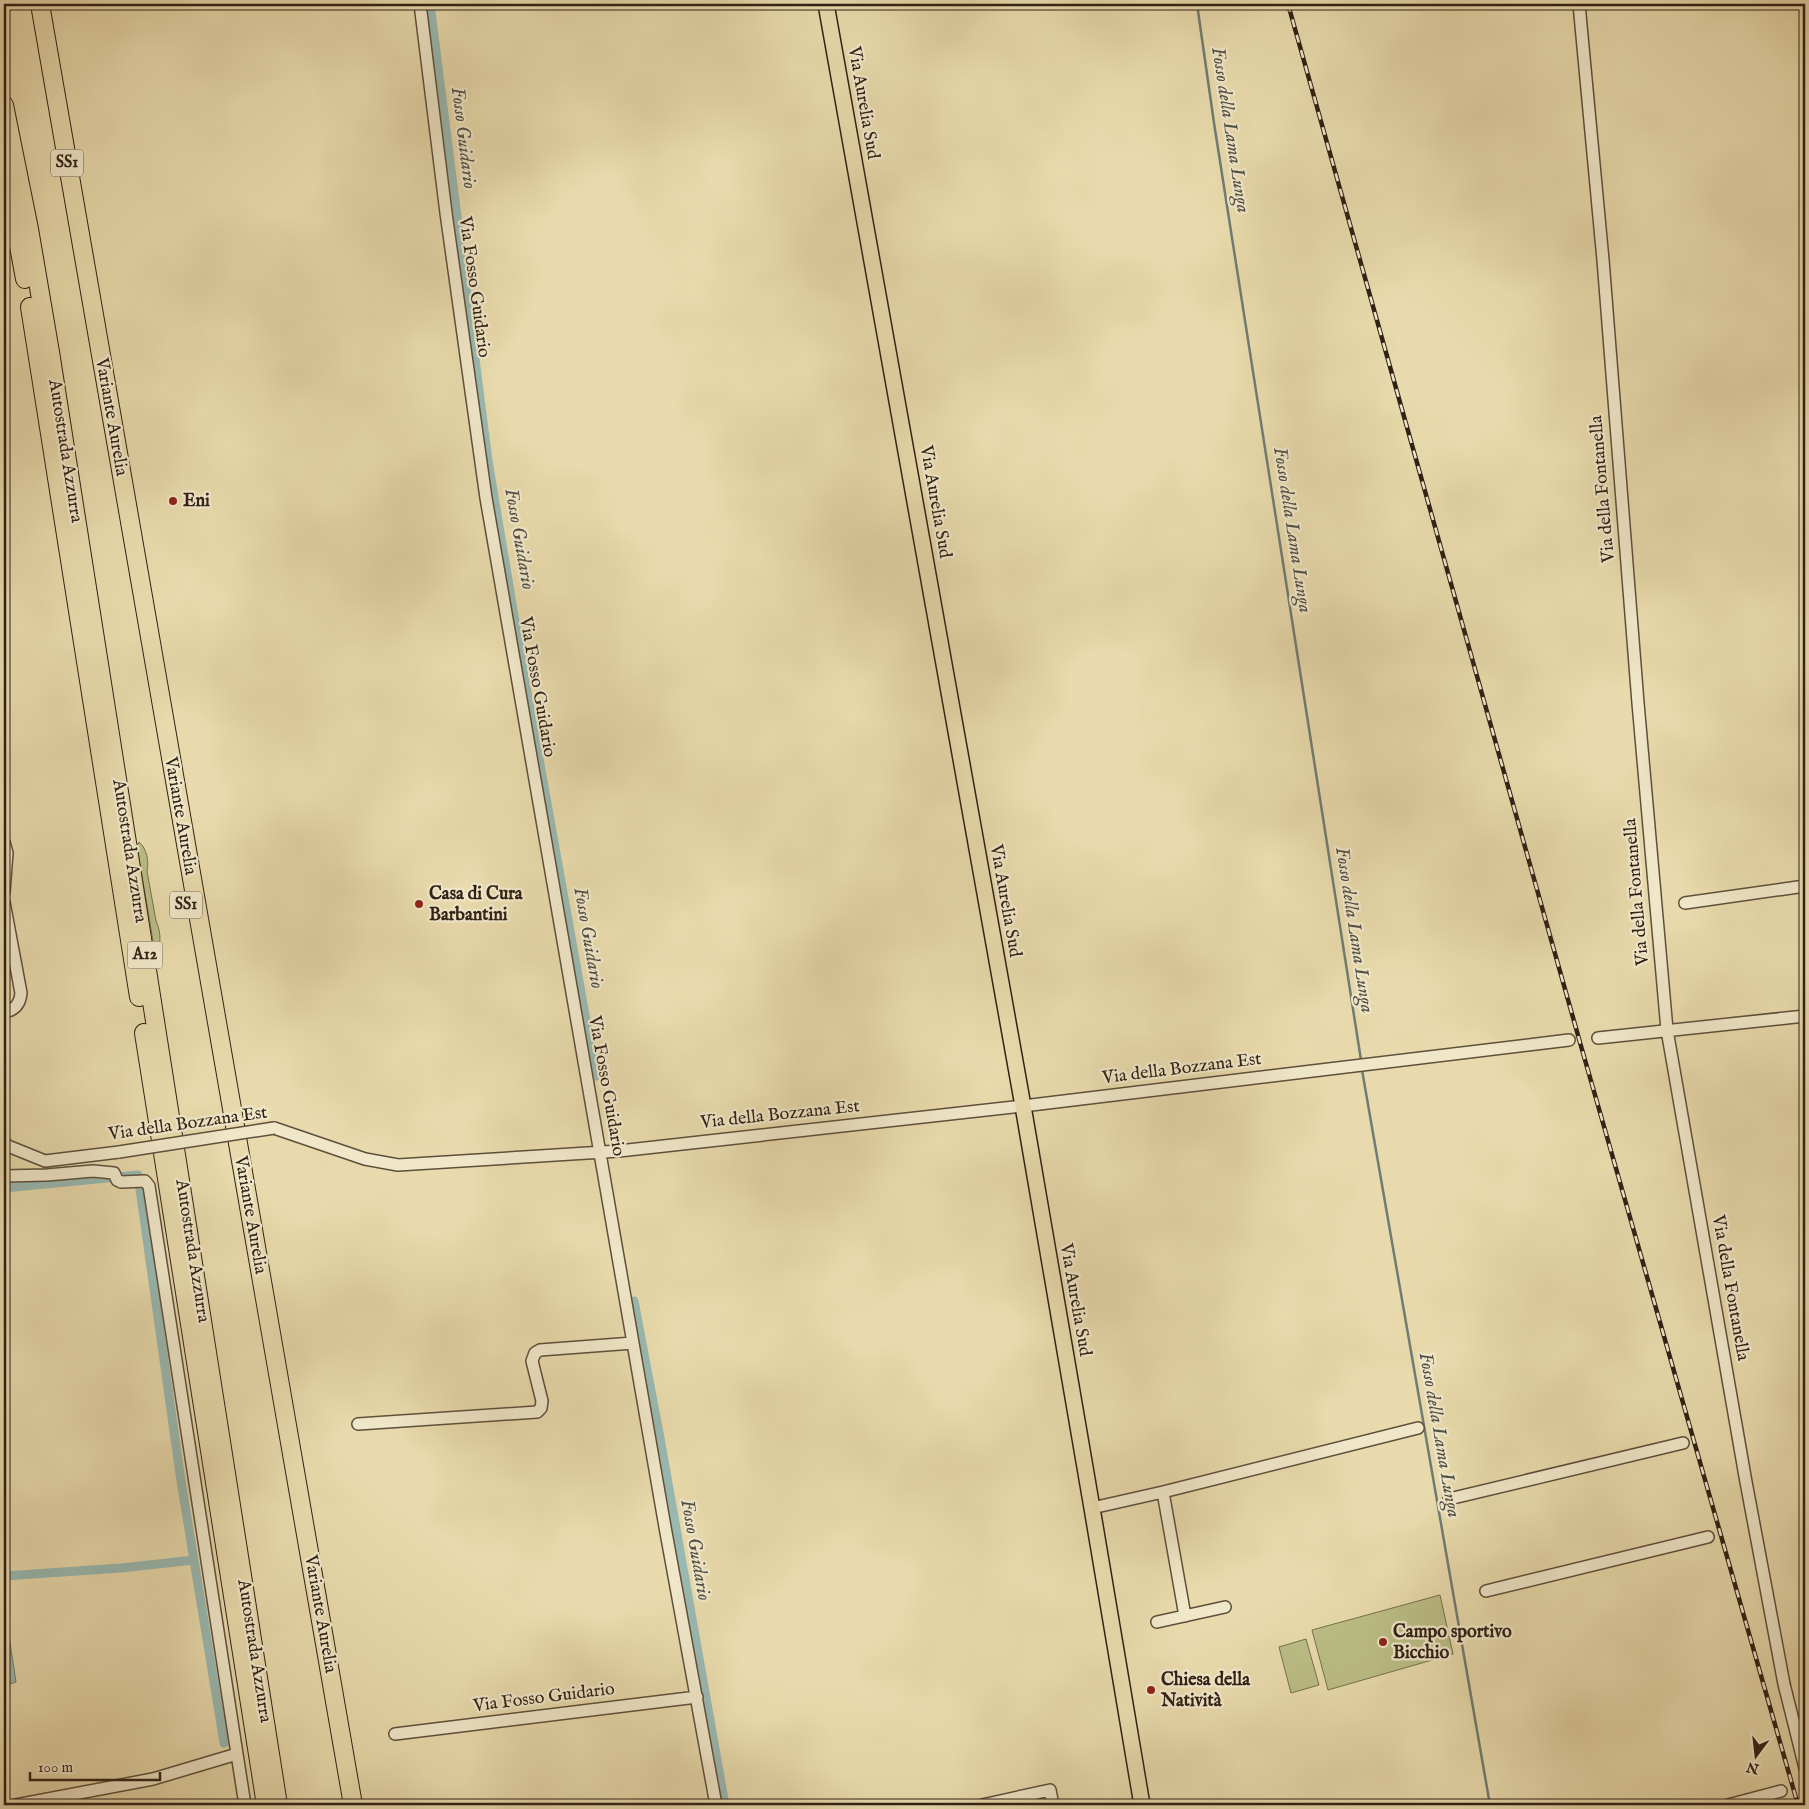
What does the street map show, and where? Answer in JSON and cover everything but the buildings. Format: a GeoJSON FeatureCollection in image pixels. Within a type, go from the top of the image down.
{"type":"FeatureCollection","features":[{"type":"Feature","properties":{"kind":"highway","name":"Variante Aurelia"},"geometry":{"type":"LineString","coordinates":[[30,4],[342,1805]]}},
{"type":"Feature","properties":{"kind":"highway","name":"Variante Aurelia"},"geometry":{"type":"LineString","coordinates":[[40,4],[353,1805]]}},
{"type":"Feature","properties":{"kind":"highway","name":"Autostrada Azzurra"},"geometry":{"type":"LineString","coordinates":[[4,105],[29,229],[50,352],[278,1805]]}},
{"type":"Feature","properties":{"kind":"highway","name":"Autostrada Azzurra"},"geometry":{"type":"LineString","coordinates":[[4,164],[27,289],[266,1805]]}},
{"type":"Feature","properties":{"kind":"main road","name":"Via Aurelia Sud"},"geometry":{"type":"LineString","coordinates":[[826,4],[1023,1106],[1142,1805]]}},
{"type":"Feature","properties":{"kind":"street","name":"Via Fosso Guidario"},"geometry":{"type":"LineString","coordinates":[[420,4],[446,213],[486,498],[633,1344],[716,1805]]}},
{"type":"Feature","properties":{"kind":"street","name":"Via della Fontanella"},"geometry":{"type":"LineString","coordinates":[[1578,4],[1603,260],[1637,693],[1667,1030],[1748,1492],[1784,1684],[1805,1768]]}},
{"type":"Feature","properties":{"kind":"street"},"geometry":{"type":"LineString","coordinates":[[4,842],[6,853],[4,892]]}},
{"type":"Feature","properties":{"kind":"street"},"geometry":{"type":"LineString","coordinates":[[1685,903],[1805,886]]}},
{"type":"Feature","properties":{"kind":"street"},"geometry":{"type":"LineString","coordinates":[[4,902],[21,993],[17,1006],[10,1011],[4,1012]]}},
{"type":"Feature","properties":{"kind":"street"},"geometry":{"type":"LineString","coordinates":[[1598,1038],[1805,1016]]}},
{"type":"Feature","properties":{"kind":"street","name":"Via della Bozzana Est"},"geometry":{"type":"LineString","coordinates":[[4,1142],[8,1146],[45,1161],[119,1152],[274,1128],[365,1159],[398,1165],[600,1153],[1023,1106],[1569,1040]]}},
{"type":"Feature","properties":{"kind":"street"},"geometry":{"type":"LineString","coordinates":[[4,1176],[93,1172],[116,1176],[121,1182],[140,1181],[149,1186],[245,1805]]}},
{"type":"Feature","properties":{"kind":"street"},"geometry":{"type":"LineString","coordinates":[[358,1424],[537,1412],[541,1408],[542,1401],[532,1361],[534,1354],[540,1350],[633,1344]]}},
{"type":"Feature","properties":{"kind":"street"},"geometry":{"type":"LineString","coordinates":[[1092,1508],[1418,1428]]}},
{"type":"Feature","properties":{"kind":"street"},"geometry":{"type":"LineString","coordinates":[[1449,1499],[1683,1443]]}},
{"type":"Feature","properties":{"kind":"street"},"geometry":{"type":"LineString","coordinates":[[1163,1492],[1185,1616]]}},
{"type":"Feature","properties":{"kind":"street"},"geometry":{"type":"LineString","coordinates":[[1486,1591],[1708,1537]]}},
{"type":"Feature","properties":{"kind":"street"},"geometry":{"type":"LineString","coordinates":[[1157,1622],[1225,1607]]}},
{"type":"Feature","properties":{"kind":"street","name":"Via Fosso Guidario"},"geometry":{"type":"LineString","coordinates":[[394,1734],[697,1697]]}},
{"type":"Feature","properties":{"kind":"street"},"geometry":{"type":"LineString","coordinates":[[16,1805],[153,1779],[237,1754]]}},
{"type":"Feature","properties":{"kind":"street"},"geometry":{"type":"LineString","coordinates":[[982,1805],[1050,1790],[1053,1805]]}},
{"type":"Feature","properties":{"kind":"street"},"geometry":{"type":"LineString","coordinates":[[1728,1805],[1781,1791]]}},
{"type":"Feature","properties":{"kind":"green space"},"geometry":{"type":"Polygon","coordinates":[[[139,842],[146,852],[147,871],[159,928],[160,943],[157,950],[154,947],[137,846],[139,842]]]}},
{"type":"Feature","properties":{"kind":"green space","name":"Campo sportivo Bicchio"},"geometry":{"type":"Polygon","coordinates":[[[1440,1595],[1453,1654],[1328,1690],[1312,1630],[1440,1595]]]}},
{"type":"Feature","properties":{"kind":"green space"},"geometry":{"type":"Polygon","coordinates":[[[1306,1639],[1319,1685],[1291,1693],[1279,1647],[1306,1639]]]}},
{"type":"Feature","properties":{"kind":"water"},"geometry":{"type":"Polygon","coordinates":[[[4,1614],[16,1682],[4,1686],[4,1614]]]}},
{"type":"Feature","properties":{"kind":"waterway","name":"Fosso Guidario"},"geometry":{"type":"LineString","coordinates":[[430,4],[488,461],[524,675],[596,1076]]}},
{"type":"Feature","properties":{"kind":"waterway","name":"Fosso della Lama Lunga"},"geometry":{"type":"LineString","coordinates":[[1197,4],[1361,1060]]}},
{"type":"Feature","properties":{"kind":"waterway","name":"Fosso della Lama Lunga"},"geometry":{"type":"LineString","coordinates":[[1362,1070],[1490,1805]]}},
{"type":"Feature","properties":{"kind":"waterway"},"geometry":{"type":"LineString","coordinates":[[4,1188],[138,1175],[181,1481],[224,1743]]}},
{"type":"Feature","properties":{"kind":"waterway","name":"Fosso Guidario"},"geometry":{"type":"LineString","coordinates":[[634,1301],[725,1805]]}},
{"type":"Feature","properties":{"kind":"waterway"},"geometry":{"type":"LineString","coordinates":[[4,1576],[121,1568],[194,1560]]}},
{"type":"Feature","properties":{"kind":"railway"},"geometry":{"type":"LineString","coordinates":[[1288,4],[1581,1046],[1798,1805]]}},
{"type":"Feature","properties":{"kind":"place","name":"Eni"},"geometry":{"type":"Point","coordinates":[173,501]}},
{"type":"Feature","properties":{"kind":"place","name":"Casa di Cura Barbantini"},"geometry":{"type":"Point","coordinates":[419,904]}},
{"type":"Feature","properties":{"kind":"place","name":"Campo sportivo Bicchio"},"geometry":{"type":"Point","coordinates":[1383,1642]}},
{"type":"Feature","properties":{"kind":"place","name":"Chiesa della Natività"},"geometry":{"type":"Point","coordinates":[1151,1690]}}]}
